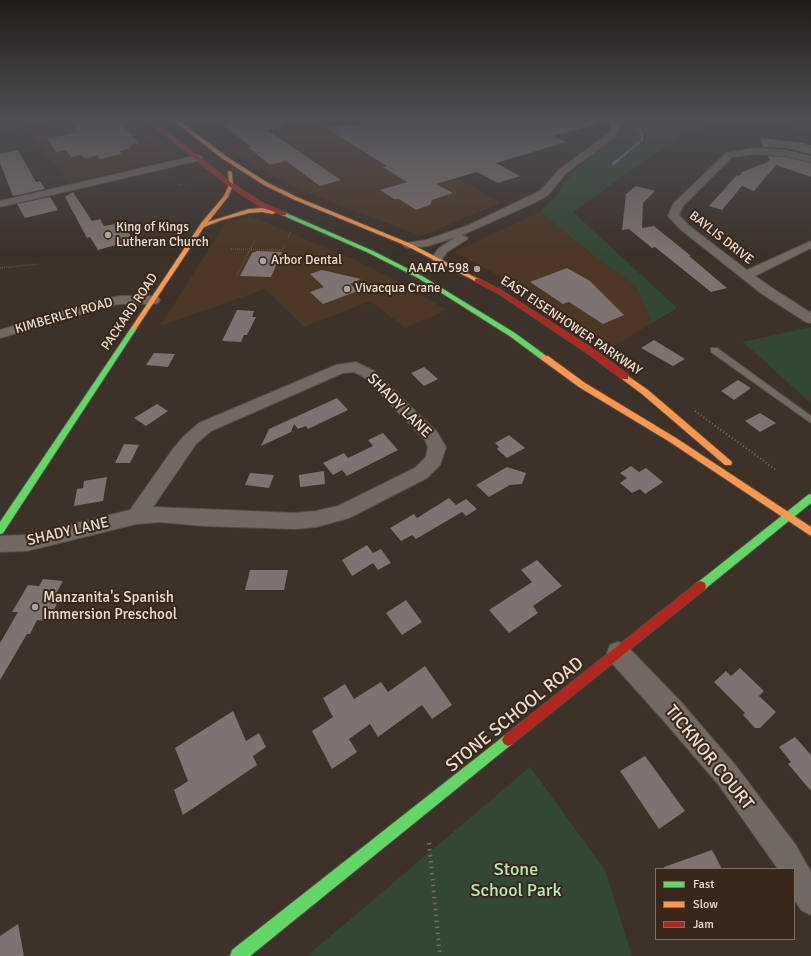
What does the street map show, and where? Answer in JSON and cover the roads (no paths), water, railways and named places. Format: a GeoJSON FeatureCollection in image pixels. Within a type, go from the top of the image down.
{"type":"FeatureCollection","features":[{"type":"Feature","properties":{"kind":"main road"},"geometry":{"type":"LineString","coordinates":[[228,165],[231,175],[231,185]]}},
{"type":"Feature","properties":{"kind":"main road","name":"EAST EISENHOWER PARKWAY"},"geometry":{"type":"LineString","coordinates":[[236,165],[266,184],[296,199],[377,231],[437,258],[592,353],[645,392],[789,516]]}},
{"type":"Feature","properties":{"kind":"main road"},"geometry":{"type":"LineString","coordinates":[[206,166],[212,182]]}},
{"type":"Feature","properties":{"kind":"main road","name":"EAST EISENHOWER PARKWAY"},"geometry":{"type":"LineString","coordinates":[[206,166],[260,204],[312,228],[371,252],[420,277],[462,302],[513,335],[582,385],[673,440],[811,532]]}},
{"type":"Feature","properties":{"kind":"main road","name":"PACKARD ROAD"},"geometry":{"type":"LineString","coordinates":[[0,530],[204,224],[226,196],[231,185]]}},
{"type":"Feature","properties":{"kind":"main road"},"geometry":{"type":"LineString","coordinates":[[204,224],[213,197]]}},
{"type":"Feature","properties":{"kind":"main road"},"geometry":{"type":"LineString","coordinates":[[204,224],[249,211],[262,210],[278,213]]}},
{"type":"Feature","properties":{"kind":"main road"},"geometry":{"type":"LineString","coordinates":[[312,228],[325,221],[337,220],[361,229],[377,231]]}},
{"type":"Feature","properties":{"kind":"main road"},"geometry":{"type":"LineString","coordinates":[[420,277],[442,283],[479,303]]}},
{"type":"Feature","properties":{"kind":"main road","name":"STONE SCHOOL ROAD"},"geometry":{"type":"LineString","coordinates":[[238,956],[811,498]]}},
{"type":"Feature","properties":{"kind":"street"},"geometry":{"type":"LineString","coordinates":[[0,204],[170,165]]}},
{"type":"Feature","properties":{"kind":"street"},"geometry":{"type":"LineString","coordinates":[[409,245],[428,243],[449,234],[473,227],[532,200],[544,192],[563,171],[572,165]]}},
{"type":"Feature","properties":{"kind":"street","name":"BAYLIS DRIVE"},"geometry":{"type":"LineString","coordinates":[[718,165],[678,205],[673,216],[677,222],[746,275],[785,304],[811,319]]}},
{"type":"Feature","properties":{"kind":"street"},"geometry":{"type":"LineString","coordinates":[[437,258],[443,250],[463,237],[473,227]]}},
{"type":"Feature","properties":{"kind":"street"},"geometry":{"type":"LineString","coordinates":[[746,275],[811,244]]}},
{"type":"Feature","properties":{"kind":"street","name":"KIMBERLEY ROAD"},"geometry":{"type":"LineString","coordinates":[[0,334],[106,302],[121,300],[153,300]]}},
{"type":"Feature","properties":{"kind":"street","name":"SHADY LANE"},"geometry":{"type":"LineString","coordinates":[[0,544],[27,543],[136,516],[160,514],[204,518],[295,521],[316,519],[342,512],[421,473],[434,460],[436,447],[432,436],[369,374],[356,367],[341,368],[205,427],[190,440],[179,454],[136,516]]}},
{"type":"Feature","properties":{"kind":"street","name":"TICKNOR COURT"},"geometry":{"type":"LineString","coordinates":[[618,653],[672,711],[727,775],[793,868]]}},
{"type":"Feature","properties":{"kind":"street","name":"TICKNOR COURT"},"geometry":{"type":"LineString","coordinates":[[795,872],[811,900]]}},
{"type":"Feature","properties":{"kind":"lane"},"geometry":{"type":"LineString","coordinates":[[714,350],[811,420]]}},
{"type":"Feature","properties":{"kind":"place","name":"King of Kings Lutheran Church"},"geometry":{"type":"Point","coordinates":[108,235]}},
{"type":"Feature","properties":{"kind":"place","name":"Arbor Dental"},"geometry":{"type":"Point","coordinates":[263,261]}},
{"type":"Feature","properties":{"kind":"place","name":"AAATA 598"},"geometry":{"type":"Point","coordinates":[477,269]}},
{"type":"Feature","properties":{"kind":"place","name":"Vivacqua Crane"},"geometry":{"type":"Point","coordinates":[347,289]}},
{"type":"Feature","properties":{"kind":"place","name":"Manzanita's Spanish Immersion Preschool"},"geometry":{"type":"Point","coordinates":[35,607]}},
{"type":"Feature","properties":{"kind":"park label","name":"Stone School Park"},"geometry":{"type":"Point","coordinates":[516,880]}}]}
